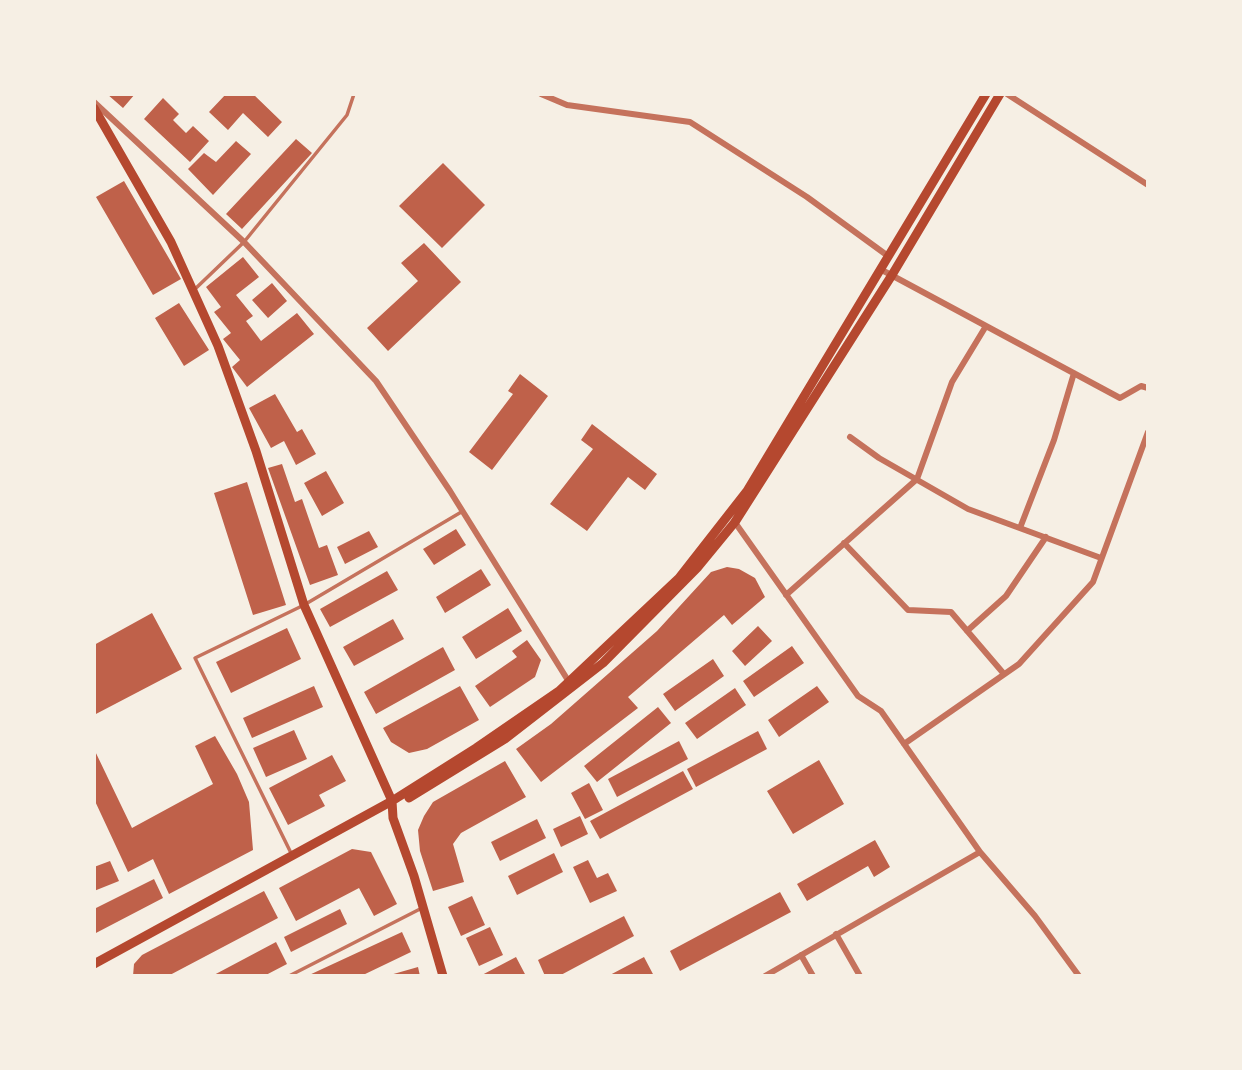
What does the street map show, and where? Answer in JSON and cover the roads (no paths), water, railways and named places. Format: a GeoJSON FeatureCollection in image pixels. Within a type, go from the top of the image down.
{"type":"FeatureCollection","features":[{"type":"Feature","properties":{"kind":"main road"},"geometry":{"type":"LineString","coordinates":[[392,804],[559,691],[679,578],[732,518],[986,94]]}},
{"type":"Feature","properties":{"kind":"main road"},"geometry":{"type":"LineString","coordinates":[[94,964],[392,804],[505,739],[603,663],[698,567],[892,275],[1000,94]]}},
{"type":"Feature","properties":{"kind":"main road"},"geometry":{"type":"LineString","coordinates":[[94,108],[171,242],[218,345],[256,451],[304,605],[392,804],[393,818],[424,907],[443,975]]}},
{"type":"Feature","properties":{"kind":"street"},"geometry":{"type":"LineString","coordinates":[[541,94],[567,105],[690,122],[807,197],[888,256]]}},
{"type":"Feature","properties":{"kind":"street"},"geometry":{"type":"LineString","coordinates":[[1007,94],[1147,184]]}},
{"type":"Feature","properties":{"kind":"street"},"geometry":{"type":"LineString","coordinates":[[94,102],[244,242],[376,381],[463,511],[569,682]]}},
{"type":"Feature","properties":{"kind":"street"},"geometry":{"type":"LineString","coordinates":[[880,269],[1120,398],[1141,386],[1147,388]]}},
{"type":"Feature","properties":{"kind":"street"},"geometry":{"type":"LineString","coordinates":[[786,595],[917,480],[952,382],[986,326]]}},
{"type":"Feature","properties":{"kind":"street"},"geometry":{"type":"LineString","coordinates":[[1020,528],[1054,440],[1074,373]]}},
{"type":"Feature","properties":{"kind":"street"},"geometry":{"type":"LineString","coordinates":[[904,744],[1019,664],[1093,582],[1147,432]]}},
{"type":"Feature","properties":{"kind":"street"},"geometry":{"type":"LineString","coordinates":[[850,437],[879,458],[968,509],[1101,558]]}},
{"type":"Feature","properties":{"kind":"street"},"geometry":{"type":"LineString","coordinates":[[732,518],[858,696],[881,711],[980,852],[1035,916],[1079,975]]}},
{"type":"Feature","properties":{"kind":"street"},"geometry":{"type":"LineString","coordinates":[[967,631],[1006,596],[1046,537]]}},
{"type":"Feature","properties":{"kind":"street"},"geometry":{"type":"LineString","coordinates":[[844,543],[908,610],[951,612],[1004,674]]}},
{"type":"Feature","properties":{"kind":"street"},"geometry":{"type":"LineString","coordinates":[[765,975],[980,852]]}},
{"type":"Feature","properties":{"kind":"street"},"geometry":{"type":"LineString","coordinates":[[836,934],[860,975]]}},
{"type":"Feature","properties":{"kind":"street"},"geometry":{"type":"LineString","coordinates":[[801,955],[813,975]]}},
{"type":"Feature","properties":{"kind":"lane"},"geometry":{"type":"LineString","coordinates":[[194,290],[244,242],[347,115],[354,94]]}},
{"type":"Feature","properties":{"kind":"lane"},"geometry":{"type":"LineString","coordinates":[[292,856],[195,658],[304,605],[463,511]]}},
{"type":"Feature","properties":{"kind":"lane"},"geometry":{"type":"LineString","coordinates":[[289,975],[424,907]]}}]}
